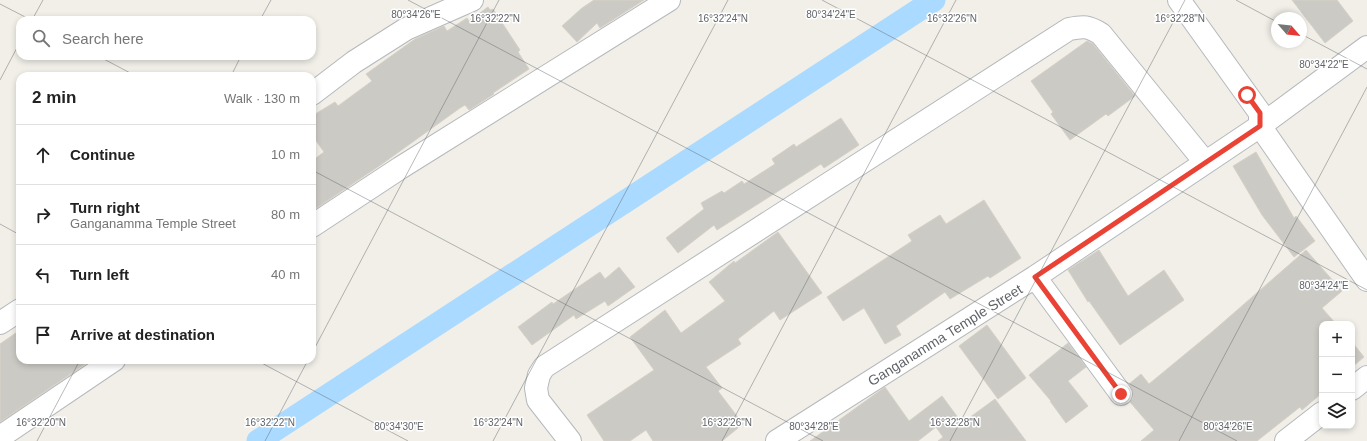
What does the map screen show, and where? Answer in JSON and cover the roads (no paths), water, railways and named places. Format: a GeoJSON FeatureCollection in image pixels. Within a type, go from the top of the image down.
{"type":"FeatureCollection","features":[{"type":"Feature","properties":{"kind":"street"},"geometry":{"type":"LineString","coordinates":[[316,91],[354,62],[441,6],[472,0]]}},
{"type":"Feature","properties":{"kind":"street"},"geometry":{"type":"LineString","coordinates":[[316,223],[400,168],[669,0]]}},
{"type":"Feature","properties":{"kind":"street"},"geometry":{"type":"LineString","coordinates":[[1179,0],[1260,113],[1260,126],[1367,280]]}},
{"type":"Feature","properties":{"kind":"street"},"geometry":{"type":"LineString","coordinates":[[570,441],[538,400],[536,388],[538,376],[544,367],[1069,29],[1083,26],[1092,28],[1101,34],[1205,162]]}},
{"type":"Feature","properties":{"kind":"street","name":"Ganganamma Temple Street"},"geometry":{"type":"LineString","coordinates":[[777,441],[1035,277],[1260,126],[1367,47]]}},
{"type":"Feature","properties":{"kind":"street"},"geometry":{"type":"LineString","coordinates":[[1035,277],[1121,394]]}},
{"type":"Feature","properties":{"kind":"street"},"geometry":{"type":"LineString","coordinates":[[0,323],[16,313]]}},
{"type":"Feature","properties":{"kind":"street"},"geometry":{"type":"LineString","coordinates":[[0,437],[108,364]]}},
{"type":"Feature","properties":{"kind":"street"},"geometry":{"type":"LineString","coordinates":[[1355,387],[1367,377]]}},
{"type":"Feature","properties":{"kind":"street"},"geometry":{"type":"LineString","coordinates":[[1286,441],[1319,415]]}},
{"type":"Feature","properties":{"kind":"waterway"},"geometry":{"type":"LineString","coordinates":[[258,441],[934,0]]}}]}
